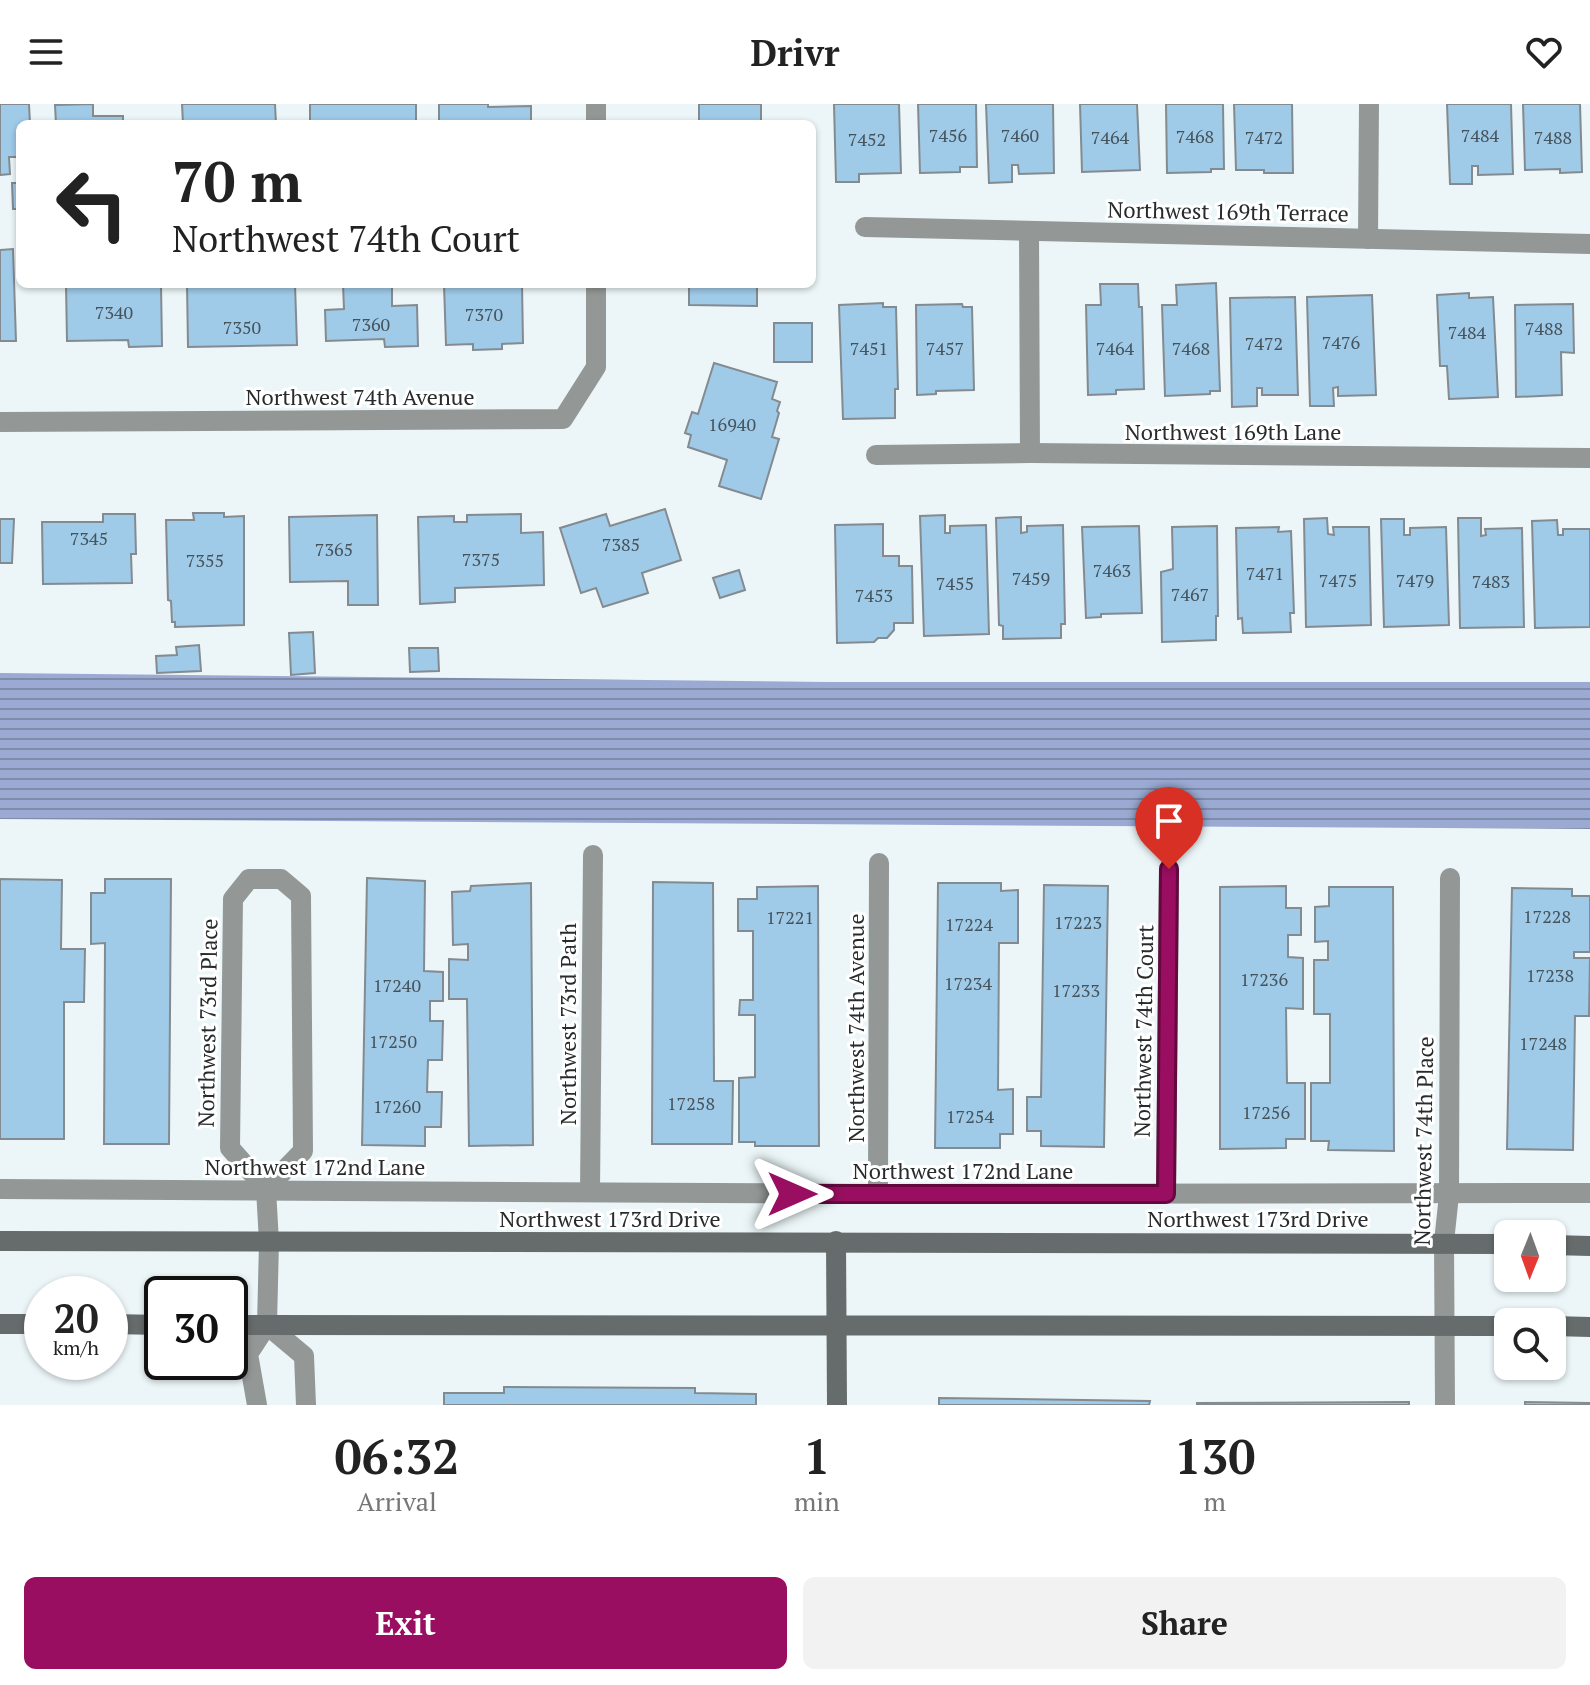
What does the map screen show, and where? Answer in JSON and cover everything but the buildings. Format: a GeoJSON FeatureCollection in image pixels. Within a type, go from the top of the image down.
{"type":"FeatureCollection","features":[{"type":"Feature","properties":{"kind":"street"},"geometry":{"type":"LineString","coordinates":[[1368,239],[1369,104]]}},
{"type":"Feature","properties":{"kind":"street","name":"Northwest 169th Terrace"},"geometry":{"type":"LineString","coordinates":[[865,227],[1590,244]]}},
{"type":"Feature","properties":{"kind":"street"},"geometry":{"type":"LineString","coordinates":[[1029,231],[1030,453]]}},
{"type":"Feature","properties":{"kind":"street","name":"Northwest 74th Avenue"},"geometry":{"type":"LineString","coordinates":[[7,422],[563,419],[596,367],[596,288]]}},
{"type":"Feature","properties":{"kind":"street","name":"Northwest 169th Lane"},"geometry":{"type":"LineString","coordinates":[[876,455],[1030,453],[1590,458]]}},
{"type":"Feature","properties":{"kind":"street","name":"Northwest 73rd Path"},"geometry":{"type":"LineString","coordinates":[[590,1192],[593,855]]}},
{"type":"Feature","properties":{"kind":"street","name":"Northwest 74th Avenue"},"geometry":{"type":"LineString","coordinates":[[878,1194],[879,863]]}},
{"type":"Feature","properties":{"kind":"street","name":"Northwest 74th Court"},"geometry":{"type":"LineString","coordinates":[[1166,1194],[1169,869]]}},
{"type":"Feature","properties":{"kind":"street","name":"Northwest 74th Place"},"geometry":{"type":"LineString","coordinates":[[1445,1405],[1444,1242],[1449,1195],[1450,878]]}},
{"type":"Feature","properties":{"kind":"street","name":"Northwest 73rd Place"},"geometry":{"type":"LineString","coordinates":[[249,879],[281,879],[301,896],[303,1151],[266,1189],[230,1148],[233,899],[249,879]]}},
{"type":"Feature","properties":{"kind":"street","name":"Northwest 172nd Lane"},"geometry":{"type":"LineString","coordinates":[[0,1189],[878,1194],[1590,1193]]}},
{"type":"Feature","properties":{"kind":"street"},"geometry":{"type":"LineString","coordinates":[[257,1405],[248,1354],[267,1325],[269,1242],[266,1189]]}},
{"type":"Feature","properties":{"kind":"street","name":"Northwest 173rd Drive"},"geometry":{"type":"LineString","coordinates":[[0,1241],[1494,1244]]}},
{"type":"Feature","properties":{"kind":"street"},"geometry":{"type":"LineString","coordinates":[[836,1241],[837,1405]]}},
{"type":"Feature","properties":{"kind":"street"},"geometry":{"type":"LineString","coordinates":[[1566,1245],[1590,1246]]}},
{"type":"Feature","properties":{"kind":"street"},"geometry":{"type":"LineString","coordinates":[[0,1324],[24,1324]]}},
{"type":"Feature","properties":{"kind":"street"},"geometry":{"type":"LineString","coordinates":[[248,1325],[1494,1326]]}},
{"type":"Feature","properties":{"kind":"street"},"geometry":{"type":"LineString","coordinates":[[267,1325],[304,1356],[306,1405]]}},
{"type":"Feature","properties":{"kind":"street"},"geometry":{"type":"LineString","coordinates":[[1566,1326],[1590,1327]]}},
{"type":"Feature","properties":{"kind":"water"},"geometry":{"type":"Polygon","coordinates":[[[0,673],[829,682],[1590,682],[1590,829],[0,819],[0,673]]]}},
{"type":"Feature","properties":{"kind":"route"},"geometry":{"type":"LineString","coordinates":[[792,1194],[1166,1194],[1169,869]]}}]}
